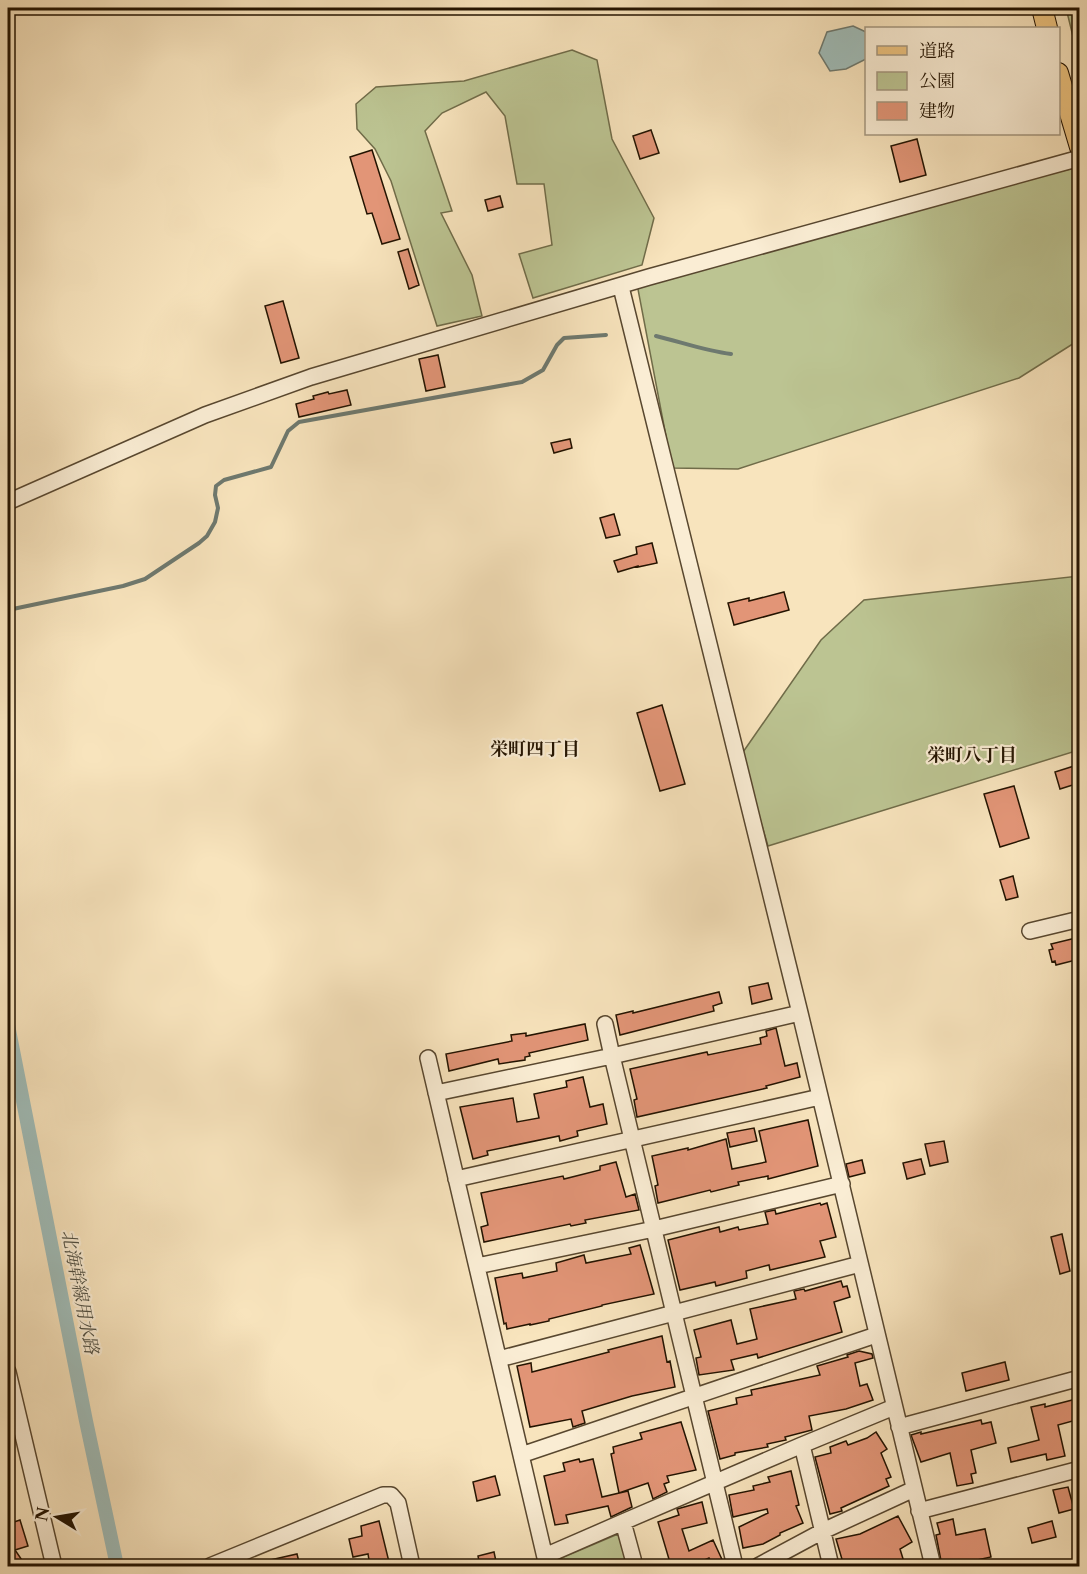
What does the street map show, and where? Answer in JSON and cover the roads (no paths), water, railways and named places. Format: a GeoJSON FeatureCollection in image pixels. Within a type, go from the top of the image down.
{"type":"FeatureCollection","features":[{"type":"Feature","properties":{"kind":"main road"},"geometry":{"type":"LineString","coordinates":[[1042,8],[1047,27]]}},
{"type":"Feature","properties":{"kind":"main road"},"geometry":{"type":"LineString","coordinates":[[1060,77],[1080,147]]}},
{"type":"Feature","properties":{"kind":"street"},"geometry":{"type":"LineString","coordinates":[[8,502],[205,415],[311,377],[1080,158]]}},
{"type":"Feature","properties":{"kind":"street"},"geometry":{"type":"LineString","coordinates":[[621,287],[842,1184],[876,1335],[933,1566]]}},
{"type":"Feature","properties":{"kind":"street"},"geometry":{"type":"LineString","coordinates":[[1030,932],[1080,920]]}},
{"type":"Feature","properties":{"kind":"street"},"geometry":{"type":"LineString","coordinates":[[436,1093],[800,1013]]}},
{"type":"Feature","properties":{"kind":"street"},"geometry":{"type":"LineString","coordinates":[[605,1024],[735,1566]]}},
{"type":"Feature","properties":{"kind":"street"},"geometry":{"type":"LineString","coordinates":[[428,1058],[546,1561],[623,1522],[894,1407]]}},
{"type":"Feature","properties":{"kind":"street"},"geometry":{"type":"LineString","coordinates":[[456,1179],[820,1097]]}},
{"type":"Feature","properties":{"kind":"street"},"geometry":{"type":"LineString","coordinates":[[477,1266],[654,1229],[842,1184]]}},
{"type":"Feature","properties":{"kind":"street"},"geometry":{"type":"LineString","coordinates":[[499,1359],[860,1264]]}},
{"type":"Feature","properties":{"kind":"street"},"geometry":{"type":"LineString","coordinates":[[521,1455],[876,1335]]}},
{"type":"Feature","properties":{"kind":"street"},"geometry":{"type":"LineString","coordinates":[[8,1372],[54,1566]]}},
{"type":"Feature","properties":{"kind":"street"},"geometry":{"type":"LineString","coordinates":[[899,1427],[1080,1378]]}},
{"type":"Feature","properties":{"kind":"street"},"geometry":{"type":"LineString","coordinates":[[802,1445],[831,1566]]}},
{"type":"Feature","properties":{"kind":"street"},"geometry":{"type":"LineString","coordinates":[[919,1511],[1080,1469]]}},
{"type":"Feature","properties":{"kind":"street"},"geometry":{"type":"LineString","coordinates":[[758,1566],[823,1531],[914,1489]]}},
{"type":"Feature","properties":{"kind":"street"},"geometry":{"type":"LineString","coordinates":[[210,1566],[383,1495],[391,1495],[398,1503],[412,1566]]}},
{"type":"Feature","properties":{"kind":"street"},"geometry":{"type":"LineString","coordinates":[[623,1522],[635,1566]]}},
{"type":"Feature","properties":{"kind":"water"},"geometry":{"type":"Polygon","coordinates":[[[853,26],[865,32],[865,60],[846,69],[830,71],[819,53],[827,32],[853,26]]]}},
{"type":"Feature","properties":{"kind":"waterway"},"geometry":{"type":"LineString","coordinates":[[8,610],[123,586],[145,579],[207,536],[215,522],[218,508],[215,495],[216,486],[224,480],[271,467],[288,431],[299,422],[522,382],[543,370],[557,345],[564,338],[606,335]]}},
{"type":"Feature","properties":{"kind":"waterway"},"geometry":{"type":"LineString","coordinates":[[656,336],[731,354]]}},
{"type":"Feature","properties":{"kind":"waterway","name":"北海幹線用水路"},"geometry":{"type":"LineString","coordinates":[[8,1025],[117,1566]]}},
{"type":"Feature","properties":{"kind":"district","name":"栄町四丁目"},"geometry":{"type":"Point","coordinates":[535,749]}},
{"type":"Feature","properties":{"kind":"district","name":"栄町八丁目"},"geometry":{"type":"Point","coordinates":[972,755]}}]}
